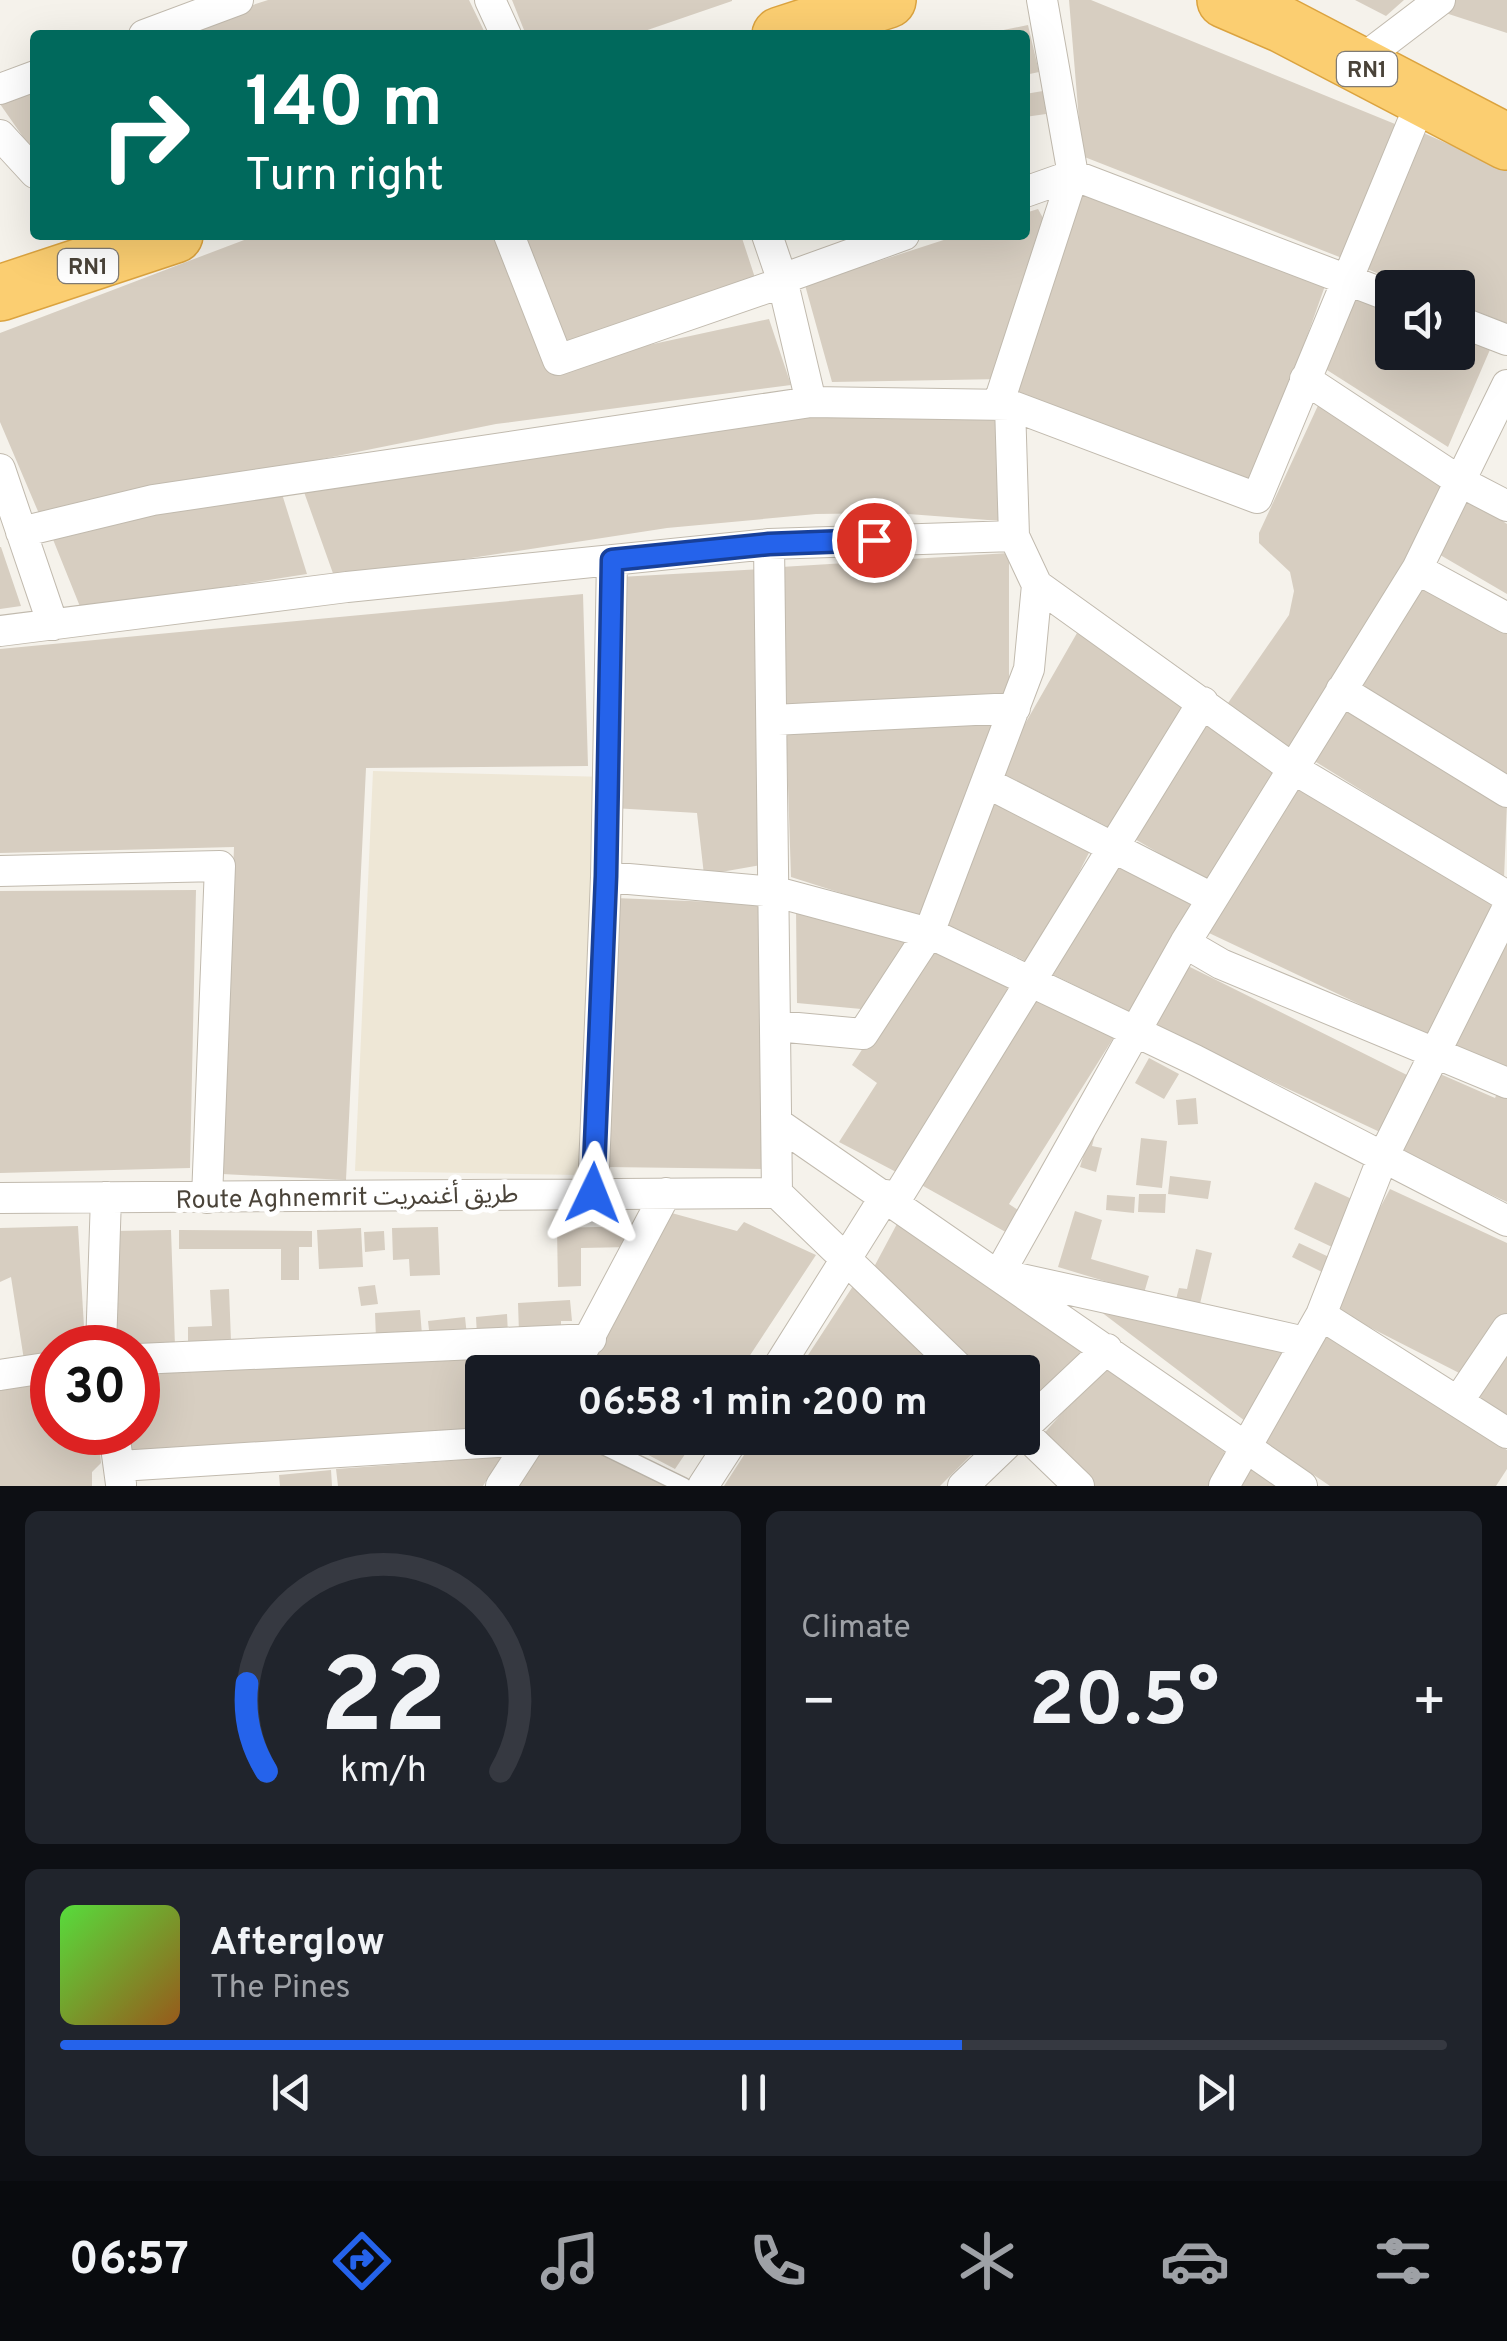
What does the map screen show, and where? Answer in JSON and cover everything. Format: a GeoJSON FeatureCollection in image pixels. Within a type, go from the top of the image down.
{"type":"FeatureCollection","features":[{"type":"Feature","properties":{"kind":"highway"},"geometry":{"type":"LineString","coordinates":[[795,30],[888,0]]}},
{"type":"Feature","properties":{"kind":"highway","name":"RN1"},"geometry":{"type":"LineString","coordinates":[[1225,0],[1507,142]]}},
{"type":"Feature","properties":{"kind":"highway","name":"RN1"},"geometry":{"type":"LineString","coordinates":[[0,293],[85,250],[145,240]]}},
{"type":"Feature","properties":{"kind":"street"},"geometry":{"type":"LineString","coordinates":[[173,19],[238,0]]}},
{"type":"Feature","properties":{"kind":"street"},"geometry":{"type":"LineString","coordinates":[[490,0],[504,30]]}},
{"type":"Feature","properties":{"kind":"street"},"geometry":{"type":"LineString","coordinates":[[1042,0],[1073,175],[1004,405],[1014,536],[1037,585],[1292,768],[1507,896]]}},
{"type":"Feature","properties":{"kind":"street"},"geometry":{"type":"LineString","coordinates":[[1356,64],[1440,0]]}},
{"type":"Feature","properties":{"kind":"street"},"geometry":{"type":"LineString","coordinates":[[0,89],[30,78]]}},
{"type":"Feature","properties":{"kind":"street"},"geometry":{"type":"LineString","coordinates":[[21,532],[153,500],[811,402],[1004,405],[1257,498],[1422,97]]}},
{"type":"Feature","properties":{"kind":"street"},"geometry":{"type":"LineString","coordinates":[[0,136],[30,168]]}},
{"type":"Feature","properties":{"kind":"street"},"geometry":{"type":"LineString","coordinates":[[1030,190],[1073,175],[1375,290]]}},
{"type":"Feature","properties":{"kind":"street"},"geometry":{"type":"LineString","coordinates":[[511,240],[558,360],[891,240]]}},
{"type":"Feature","properties":{"kind":"street"},"geometry":{"type":"LineString","coordinates":[[769,240],[783,280],[811,402]]}},
{"type":"Feature","properties":{"kind":"street"},"geometry":{"type":"LineString","coordinates":[[1475,328],[1507,340]]}},
{"type":"Feature","properties":{"kind":"street"},"geometry":{"type":"LineString","coordinates":[[1305,378],[1460,482],[1507,506]]}},
{"type":"Feature","properties":{"kind":"street"},"geometry":{"type":"LineString","coordinates":[[1000,1274],[1133,1030],[1417,569],[1507,385]]}},
{"type":"Feature","properties":{"kind":"street"},"geometry":{"type":"LineString","coordinates":[[0,469],[53,625]]}},
{"type":"Feature","properties":{"kind":"street"},"geometry":{"type":"LineString","coordinates":[[0,631],[346,586],[769,544],[1014,536]]}},
{"type":"Feature","properties":{"kind":"street"},"geometry":{"type":"LineString","coordinates":[[769,544],[777,1193],[945,1355]]}},
{"type":"Feature","properties":{"kind":"street"},"geometry":{"type":"LineString","coordinates":[[593,1193],[606,876],[612,560]]}},
{"type":"Feature","properties":{"kind":"street"},"geometry":{"type":"LineString","coordinates":[[1417,569],[1507,618]]}},
{"type":"Feature","properties":{"kind":"street"},"geometry":{"type":"LineString","coordinates":[[776,1026],[862,1034],[929,934],[1029,669],[1037,585]]}},
{"type":"Feature","properties":{"kind":"street"},"geometry":{"type":"LineString","coordinates":[[1341,690],[1507,792]]}},
{"type":"Feature","properties":{"kind":"street"},"geometry":{"type":"LineString","coordinates":[[786,1355],[1031,982],[1203,702]]}},
{"type":"Feature","properties":{"kind":"street"},"geometry":{"type":"LineString","coordinates":[[773,720],[1015,708]]}},
{"type":"Feature","properties":{"kind":"street"},"geometry":{"type":"LineString","coordinates":[[987,784],[1212,898]]}},
{"type":"Feature","properties":{"kind":"street"},"geometry":{"type":"LineString","coordinates":[[0,871],[220,866],[208,1198]]}},
{"type":"Feature","properties":{"kind":"street"},"geometry":{"type":"LineString","coordinates":[[606,876],[776,892],[929,934],[1133,1030],[1507,1221]]}},
{"type":"Feature","properties":{"kind":"street"},"geometry":{"type":"LineString","coordinates":[[1224,1486],[1320,1315],[1383,1157],[1507,908]]}},
{"type":"Feature","properties":{"kind":"street"},"geometry":{"type":"LineString","coordinates":[[1185,943],[1221,964],[1507,1083]]}},
{"type":"Feature","properties":{"kind":"street"},"geometry":{"type":"LineString","coordinates":[[777,1123],[891,1198],[1302,1486]]}},
{"type":"Feature","properties":{"kind":"street"},"geometry":{"type":"LineString","coordinates":[[777,1193],[810,1145]]}},
{"type":"Feature","properties":{"kind":"street"},"geometry":{"type":"LineString","coordinates":[[581,1355],[666,1193]]}},
{"type":"Feature","properties":{"kind":"street","name":"Route Aghnemrit طريق أغنمريت"},"geometry":{"type":"LineString","coordinates":[[0,1198],[777,1193]]}},
{"type":"Feature","properties":{"kind":"street"},"geometry":{"type":"LineString","coordinates":[[102,1325],[106,1196]]}},
{"type":"Feature","properties":{"kind":"street"},"geometry":{"type":"LineString","coordinates":[[1000,1274],[1305,1342]]}},
{"type":"Feature","properties":{"kind":"street"},"geometry":{"type":"LineString","coordinates":[[1320,1315],[1507,1433]]}},
{"type":"Feature","properties":{"kind":"street"},"geometry":{"type":"LineString","coordinates":[[1458,1400],[1507,1329]]}},
{"type":"Feature","properties":{"kind":"street"},"geometry":{"type":"LineString","coordinates":[[160,1358],[591,1339]]}},
{"type":"Feature","properties":{"kind":"street"},"geometry":{"type":"LineString","coordinates":[[1040,1413],[1107,1349]]}},
{"type":"Feature","properties":{"kind":"street"},"geometry":{"type":"LineString","coordinates":[[0,1375],[30,1370]]}},
{"type":"Feature","properties":{"kind":"street"},"geometry":{"type":"LineString","coordinates":[[121,1476],[465,1445]]}},
{"type":"Feature","properties":{"kind":"street"},"geometry":{"type":"LineString","coordinates":[[1040,1448],[1079,1486]]}},
{"type":"Feature","properties":{"kind":"street"},"geometry":{"type":"LineString","coordinates":[[501,1486],[521,1455]]}},
{"type":"Feature","properties":{"kind":"street"},"geometry":{"type":"LineString","coordinates":[[703,1486],[723,1455]]}},
{"type":"Feature","properties":{"kind":"street"},"geometry":{"type":"LineString","coordinates":[[963,1486],[995,1455]]}},
{"type":"Feature","properties":{"kind":"lane"},"geometry":{"type":"LineString","coordinates":[[621,1455],[684,1486]]}},
{"type":"Feature","properties":{"kind":"shaded area"},"geometry":{"type":"Polygon","coordinates":[[[373,771],[608,777],[579,1175],[355,1171],[373,771]]]}},
{"type":"Feature","properties":{"kind":"building"},"geometry":{"type":"Polygon","coordinates":[[[268,0],[469,0],[484,30],[183,30],[268,0]]]}},
{"type":"Feature","properties":{"kind":"building"},"geometry":{"type":"Polygon","coordinates":[[[512,0],[732,0],[648,30],[524,30],[512,0]]]}},
{"type":"Feature","properties":{"kind":"building"},"geometry":{"type":"Polygon","coordinates":[[[1069,0],[1091,0],[1395,124],[1342,258],[1082,156],[1069,0]]]}},
{"type":"Feature","properties":{"kind":"building"},"geometry":{"type":"Polygon","coordinates":[[[1355,0],[1404,0],[1386,16],[1355,0]]]}},
{"type":"Feature","properties":{"kind":"building"},"geometry":{"type":"Polygon","coordinates":[[[1444,0],[1507,0],[1507,33],[1424,6],[1444,0]]]}},
{"type":"Feature","properties":{"kind":"building"},"geometry":{"type":"Polygon","coordinates":[[[1028,25],[1029,30],[1004,30],[1028,25]]]}},
{"type":"Feature","properties":{"kind":"building"},"geometry":{"type":"Polygon","coordinates":[[[1030,34],[1039,72],[1030,74],[1030,34]]]}},
{"type":"Feature","properties":{"kind":"building"},"geometry":{"type":"Polygon","coordinates":[[[30,91],[30,147],[0,104],[30,91]]]}},
{"type":"Feature","properties":{"kind":"building"},"geometry":{"type":"Polygon","coordinates":[[[1043,91],[1046,114],[1030,116],[1030,93],[1043,91]]]}},
{"type":"Feature","properties":{"kind":"building"},"geometry":{"type":"Polygon","coordinates":[[[1419,131],[1507,170],[1507,326],[1475,314],[1475,270],[1375,272],[1361,266],[1419,131]]]}},
{"type":"Feature","properties":{"kind":"building"},"geometry":{"type":"Polygon","coordinates":[[[1080,189],[1326,283],[1255,483],[1012,392],[1080,189]]]}},
{"type":"Feature","properties":{"kind":"building"},"geometry":{"type":"Polygon","coordinates":[[[1038,209],[1048,227],[1003,379],[832,382],[805,285],[944,240],[1030,240],[1030,211],[1038,209]]]}},
{"type":"Feature","properties":{"kind":"building"},"geometry":{"type":"Polygon","coordinates":[[[244,240],[502,240],[547,367],[769,319],[791,385],[496,424],[40,516],[0,422],[0,333],[244,240]]]}},
{"type":"Feature","properties":{"kind":"building"},"geometry":{"type":"Polygon","coordinates":[[[519,240],[743,240],[758,287],[559,347],[519,240]]]}},
{"type":"Feature","properties":{"kind":"building"},"geometry":{"type":"Polygon","coordinates":[[[1349,292],[1375,302],[1375,370],[1475,370],[1475,339],[1492,345],[1448,447],[1316,363],[1349,292]]]}},
{"type":"Feature","properties":{"kind":"building"},"geometry":{"type":"Polygon","coordinates":[[[1321,399],[1453,482],[1291,749],[1228,703],[1289,615],[1294,591],[1290,572],[1259,543],[1259,533],[1321,399]]]}},
{"type":"Feature","properties":{"kind":"building"},"geometry":{"type":"Polygon","coordinates":[[[810,417],[1001,418],[1001,521],[895,513],[816,514],[667,528],[335,579],[304,492],[810,417]]]}},
{"type":"Feature","properties":{"kind":"building"},"geometry":{"type":"Polygon","coordinates":[[[282,494],[307,574],[81,609],[50,532],[282,494]]]}},
{"type":"Feature","properties":{"kind":"building"},"geometry":{"type":"Polygon","coordinates":[[[1462,494],[1507,524],[1507,594],[1430,549],[1462,494]]]}},
{"type":"Feature","properties":{"kind":"building"},"geometry":{"type":"Polygon","coordinates":[[[1,547],[21,606],[0,609],[1,547]]]}},
{"type":"Feature","properties":{"kind":"building"},"geometry":{"type":"Polygon","coordinates":[[[1009,553],[1009,695],[787,704],[781,567],[1009,553]]]}},
{"type":"Feature","properties":{"kind":"building"},"geometry":{"type":"Polygon","coordinates":[[[762,569],[761,865],[704,875],[697,813],[613,808],[620,577],[762,569]]]}},
{"type":"Feature","properties":{"kind":"building"},"geometry":{"type":"Polygon","coordinates":[[[1419,584],[1507,629],[1507,776],[1352,694],[1419,584]]]}},
{"type":"Feature","properties":{"kind":"building"},"geometry":{"type":"Polygon","coordinates":[[[583,594],[588,766],[366,768],[346,1180],[222,1174],[234,847],[0,853],[0,649],[583,594]]]}},
{"type":"Feature","properties":{"kind":"building"},"geometry":{"type":"Polygon","coordinates":[[[1077,633],[1188,701],[1112,829],[998,771],[1077,633]]]}},
{"type":"Feature","properties":{"kind":"building"},"geometry":{"type":"Polygon","coordinates":[[[1342,703],[1507,803],[1504,879],[1308,757],[1342,703]]]}},
{"type":"Feature","properties":{"kind":"building"},"geometry":{"type":"Polygon","coordinates":[[[1203,714],[1279,764],[1210,883],[1128,835],[1203,714]]]}},
{"type":"Feature","properties":{"kind":"building"},"geometry":{"type":"Polygon","coordinates":[[[995,717],[922,919],[791,877],[786,724],[995,717]]]}},
{"type":"Feature","properties":{"kind":"building"},"geometry":{"type":"Polygon","coordinates":[[[1300,779],[1498,900],[1433,1039],[1209,933],[1300,779]]]}},
{"type":"Feature","properties":{"kind":"building"},"geometry":{"type":"Polygon","coordinates":[[[998,797],[1093,845],[1032,964],[938,921],[998,797]]]}},
{"type":"Feature","properties":{"kind":"building"},"geometry":{"type":"Polygon","coordinates":[[[1118,859],[1196,895],[1130,1012],[1048,972],[1118,859]]]}},
{"type":"Feature","properties":{"kind":"building"},"geometry":{"type":"Polygon","coordinates":[[[196,890],[190,1168],[0,1173],[0,891],[196,890]]]}},
{"type":"Feature","properties":{"kind":"building"},"geometry":{"type":"Polygon","coordinates":[[[615,898],[766,904],[768,1169],[606,1167],[615,898]]]}},
{"type":"Feature","properties":{"kind":"building"},"geometry":{"type":"Polygon","coordinates":[[[796,908],[913,937],[872,1010],[797,1003],[796,908]]]}},
{"type":"Feature","properties":{"kind":"building"},"geometry":{"type":"Polygon","coordinates":[[[1507,938],[1507,1071],[1454,1047],[1507,938]]]}},
{"type":"Feature","properties":{"kind":"building"},"geometry":{"type":"Polygon","coordinates":[[[931,943],[1011,983],[898,1173],[839,1142],[877,1083],[852,1065],[931,943]]]}},
{"type":"Feature","properties":{"kind":"building"},"geometry":{"type":"Polygon","coordinates":[[[1188,966],[1409,1076],[1382,1133],[1152,1025],[1188,966]]]}},
{"type":"Feature","properties":{"kind":"building"},"geometry":{"type":"Polygon","coordinates":[[[1033,999],[1114,1037],[1009,1204],[1024,1214],[1011,1235],[916,1182],[1033,999]]]}},
{"type":"Feature","properties":{"kind":"building"},"geometry":{"type":"Polygon","coordinates":[[[1149,1058],[1179,1074],[1164,1099],[1135,1083],[1149,1058]]]}},
{"type":"Feature","properties":{"kind":"building"},"geometry":{"type":"Polygon","coordinates":[[[1438,1073],[1495,1098],[1500,1087],[1507,1090],[1507,1202],[1397,1151],[1438,1073]]]}},
{"type":"Feature","properties":{"kind":"building"},"geometry":{"type":"Polygon","coordinates":[[[1196,1098],[1198,1124],[1178,1125],[1176,1100],[1196,1098]]]}},
{"type":"Feature","properties":{"kind":"building"},"geometry":{"type":"Polygon","coordinates":[[[1091,1130],[1096,1131],[1092,1146],[1102,1148],[1096,1172],[1080,1167],[1091,1130]]]}},
{"type":"Feature","properties":{"kind":"building"},"geometry":{"type":"Polygon","coordinates":[[[1141,1138],[1167,1141],[1162,1188],[1136,1185],[1141,1138]]]}},
{"type":"Feature","properties":{"kind":"building"},"geometry":{"type":"Polygon","coordinates":[[[1170,1176],[1211,1181],[1208,1199],[1168,1194],[1170,1176]]]}},
{"type":"Feature","properties":{"kind":"building"},"geometry":{"type":"Polygon","coordinates":[[[1315,1182],[1354,1200],[1332,1247],[1294,1229],[1315,1182]]]}},
{"type":"Feature","properties":{"kind":"building"},"geometry":{"type":"Polygon","coordinates":[[[1390,1189],[1507,1243],[1507,1313],[1469,1378],[1328,1306],[1390,1189]]]}},
{"type":"Feature","properties":{"kind":"building"},"geometry":{"type":"Polygon","coordinates":[[[1139,1194],[1166,1194],[1165,1213],[1138,1212],[1139,1194]]]}},
{"type":"Feature","properties":{"kind":"building"},"geometry":{"type":"Polygon","coordinates":[[[1107,1195],[1135,1197],[1134,1213],[1106,1210],[1107,1195]]]}},
{"type":"Feature","properties":{"kind":"building"},"geometry":{"type":"Polygon","coordinates":[[[1075,1211],[1102,1220],[1091,1259],[1149,1276],[1144,1293],[1058,1267],[1075,1211]]]}},
{"type":"Feature","properties":{"kind":"building"},"geometry":{"type":"Polygon","coordinates":[[[668,1212],[737,1231],[744,1222],[816,1255],[750,1355],[589,1355],[668,1212]]]}},
{"type":"Feature","properties":{"kind":"building"},"geometry":{"type":"Polygon","coordinates":[[[898,1222],[1085,1348],[1040,1402],[1040,1355],[965,1355],[874,1267],[898,1222]]]}},
{"type":"Feature","properties":{"kind":"building"},"geometry":{"type":"Polygon","coordinates":[[[78,1226],[84,1325],[30,1325],[30,1358],[24,1360],[11,1277],[0,1282],[0,1228],[78,1226]]]}},
{"type":"Feature","properties":{"kind":"building"},"geometry":{"type":"Polygon","coordinates":[[[636,1226],[630,1247],[581,1248],[581,1286],[558,1287],[557,1228],[636,1226]]]}},
{"type":"Feature","properties":{"kind":"building"},"geometry":{"type":"Polygon","coordinates":[[[438,1227],[440,1275],[410,1276],[409,1259],[393,1260],[392,1228],[438,1227]]]}},
{"type":"Feature","properties":{"kind":"building"},"geometry":{"type":"Polygon","coordinates":[[[361,1228],[363,1267],[319,1269],[317,1230],[361,1228]]]}},
{"type":"Feature","properties":{"kind":"building"},"geometry":{"type":"Polygon","coordinates":[[[171,1230],[175,1346],[160,1347],[160,1325],[117,1325],[114,1231],[171,1230]]]}},
{"type":"Feature","properties":{"kind":"building"},"geometry":{"type":"Polygon","coordinates":[[[179,1230],[312,1231],[312,1247],[299,1247],[299,1280],[281,1280],[281,1249],[179,1249],[179,1230]]]}},
{"type":"Feature","properties":{"kind":"building"},"geometry":{"type":"Polygon","coordinates":[[[384,1231],[385,1250],[365,1252],[364,1232],[384,1231]]]}},
{"type":"Feature","properties":{"kind":"building"},"geometry":{"type":"Polygon","coordinates":[[[1299,1243],[1329,1257],[1322,1272],[1292,1257],[1299,1243]]]}},
{"type":"Feature","properties":{"kind":"building"},"geometry":{"type":"Polygon","coordinates":[[[1196,1249],[1212,1253],[1199,1308],[1175,1303],[1179,1288],[1187,1289],[1196,1249]]]}},
{"type":"Feature","properties":{"kind":"building"},"geometry":{"type":"Polygon","coordinates":[[[855,1283],[930,1355],[808,1355],[855,1283]]]}},
{"type":"Feature","properties":{"kind":"building"},"geometry":{"type":"Polygon","coordinates":[[[375,1285],[378,1304],[361,1306],[358,1287],[375,1285]]]}},
{"type":"Feature","properties":{"kind":"building"},"geometry":{"type":"Polygon","coordinates":[[[229,1289],[231,1341],[188,1343],[188,1327],[212,1326],[210,1290],[229,1289]]]}},
{"type":"Feature","properties":{"kind":"building"},"geometry":{"type":"Polygon","coordinates":[[[1084,1299],[1288,1345],[1249,1424],[1084,1299]]]}},
{"type":"Feature","properties":{"kind":"building"},"geometry":{"type":"Polygon","coordinates":[[[570,1300],[572,1321],[561,1321],[561,1331],[519,1333],[518,1303],[570,1300]]]}},
{"type":"Feature","properties":{"kind":"building"},"geometry":{"type":"Polygon","coordinates":[[[420,1310],[422,1335],[376,1338],[375,1313],[420,1310]]]}},
{"type":"Feature","properties":{"kind":"building"},"geometry":{"type":"Polygon","coordinates":[[[507,1314],[508,1334],[477,1336],[476,1317],[507,1314]]]}},
{"type":"Feature","properties":{"kind":"building"},"geometry":{"type":"Polygon","coordinates":[[[465,1317],[467,1336],[430,1339],[428,1321],[465,1317]]]}},
{"type":"Feature","properties":{"kind":"building"},"geometry":{"type":"Polygon","coordinates":[[[1323,1326],[1507,1450],[1507,1469],[1496,1486],[1330,1486],[1261,1439],[1323,1326]]]}},
{"type":"Feature","properties":{"kind":"building"},"geometry":{"type":"Polygon","coordinates":[[[561,1350],[558,1355],[465,1355],[465,1432],[160,1452],[160,1368],[561,1350]]]}},
{"type":"Feature","properties":{"kind":"building"},"geometry":{"type":"Polygon","coordinates":[[[1507,1350],[1507,1418],[1473,1396],[1507,1350]]]}},
{"type":"Feature","properties":{"kind":"building"},"geometry":{"type":"Polygon","coordinates":[[[1104,1365],[1233,1458],[1217,1486],[1094,1486],[1041,1437],[1104,1365]]]}},
{"type":"Feature","properties":{"kind":"building"},"geometry":{"type":"Polygon","coordinates":[[[30,1379],[30,1455],[100,1455],[101,1463],[92,1472],[92,1486],[0,1486],[0,1384],[30,1379]]]}},
{"type":"Feature","properties":{"kind":"building"},"geometry":{"type":"Polygon","coordinates":[[[533,1455],[608,1455],[673,1486],[517,1486],[533,1455]]]}},
{"type":"Feature","properties":{"kind":"building"},"geometry":{"type":"Polygon","coordinates":[[[648,1455],[684,1455],[675,1469],[648,1455]]]}},
{"type":"Feature","properties":{"kind":"building"},"geometry":{"type":"Polygon","coordinates":[[[744,1455],[971,1455],[940,1486],[724,1486],[744,1455]]]}},
{"type":"Feature","properties":{"kind":"building"},"geometry":{"type":"Polygon","coordinates":[[[501,1457],[483,1486],[338,1486],[336,1469],[501,1457]]]}},
{"type":"Feature","properties":{"kind":"building"},"geometry":{"type":"Polygon","coordinates":[[[1248,1466],[1276,1486],[1238,1486],[1248,1466]]]}},
{"type":"Feature","properties":{"kind":"building"},"geometry":{"type":"Polygon","coordinates":[[[331,1470],[332,1486],[280,1486],[279,1475],[331,1470]]]}},
{"type":"Feature","properties":{"kind":"route"},"geometry":{"type":"LineString","coordinates":[[593,1193],[606,876],[612,560],[769,544],[874,540]]}}]}
